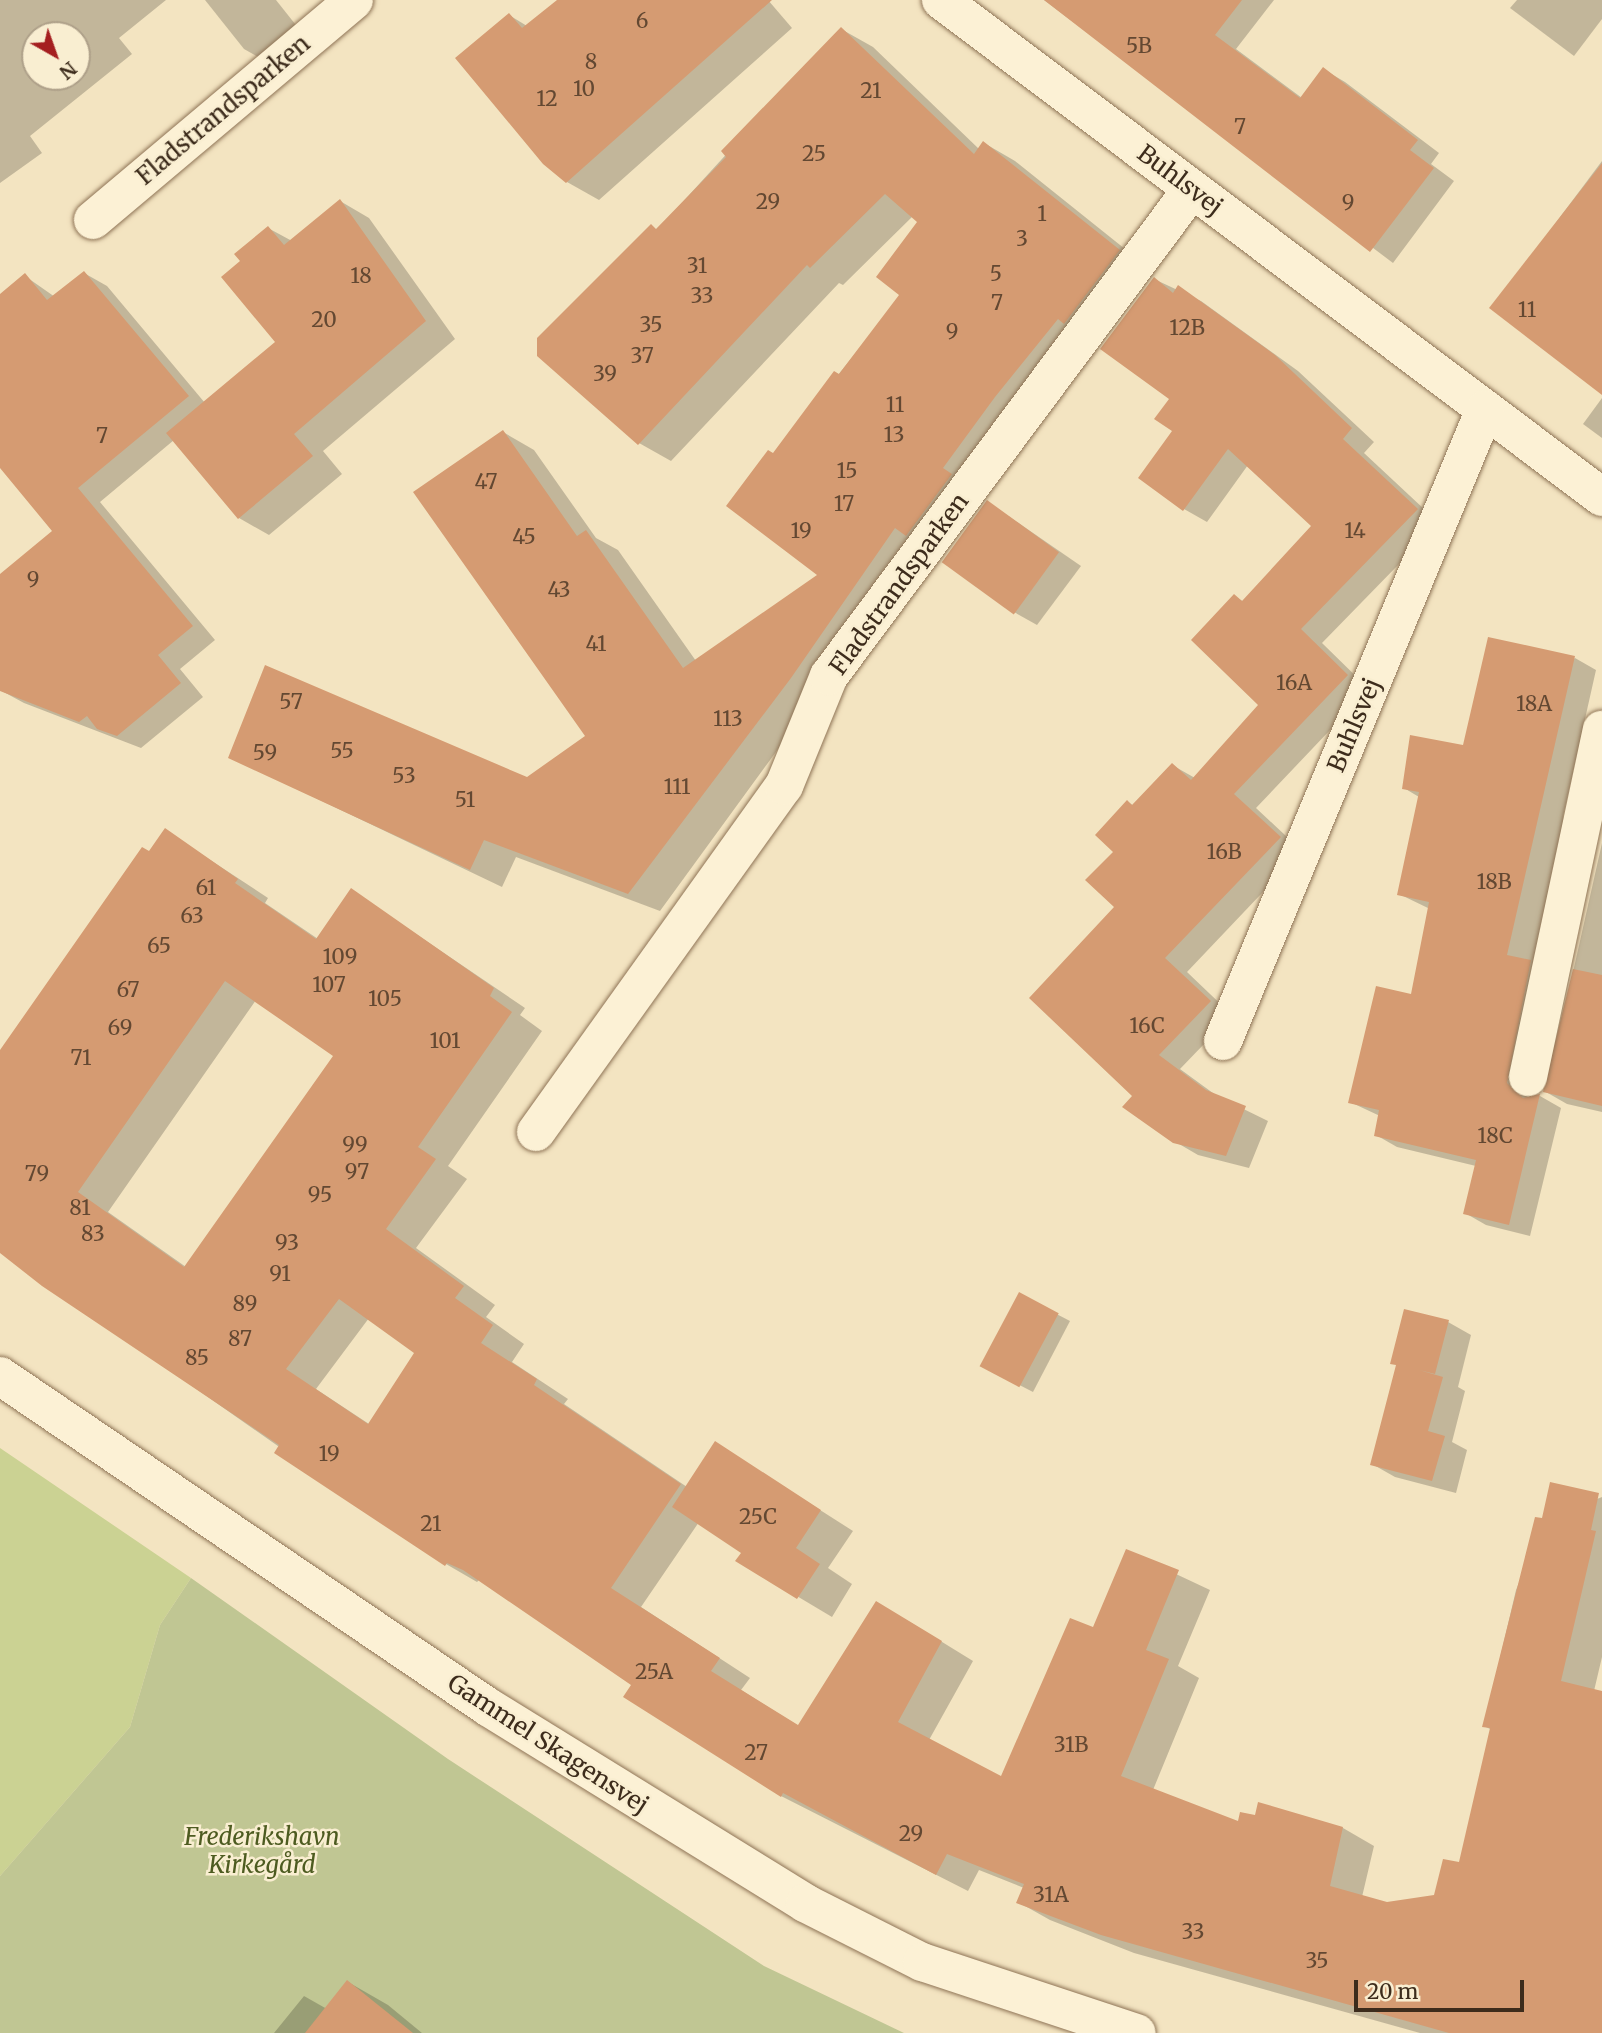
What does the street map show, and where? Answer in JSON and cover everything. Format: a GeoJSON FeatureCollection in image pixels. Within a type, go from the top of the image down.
{"type":"FeatureCollection","features":[{"type":"Feature","properties":{"kind":"street","name":"Fladstrandsparken"},"geometry":{"type":"LineString","coordinates":[[93,220],[354,0]]}},
{"type":"Feature","properties":{"kind":"street","name":"Buhlsvej"},"geometry":{"type":"LineString","coordinates":[[942,0],[1602,497]]}},
{"type":"Feature","properties":{"kind":"street","name":"Fladstrandsparken"},"geometry":{"type":"LineString","coordinates":[[536,1132],[784,786],[829,676],[1192,189]]}},
{"type":"Feature","properties":{"kind":"street","name":"Buhlsvej"},"geometry":{"type":"LineString","coordinates":[[1223,1041],[1485,409]]}},
{"type":"Feature","properties":{"kind":"street"},"geometry":{"type":"LineString","coordinates":[[1528,1077],[1602,730]]}},
{"type":"Feature","properties":{"kind":"street","name":"Gammel Skagensvej"},"geometry":{"type":"LineString","coordinates":[[0,1376],[488,1707],[805,1903],[922,1962],[1137,2033]]}},
{"type":"Feature","properties":{"kind":"green space"},"geometry":{"type":"Polygon","coordinates":[[[0,1448],[191,1578],[160,1625],[130,1727],[0,1876],[0,1448]]]}},
{"type":"Feature","properties":{"kind":"green space","name":"Frederikshavn Kirkegård"},"geometry":{"type":"Polygon","coordinates":[[[191,1578],[448,1759],[764,1966],[904,2033],[0,2033],[0,1876],[130,1727],[160,1625],[191,1578]]]}},
{"type":"Feature","properties":{"kind":"building"},"geometry":{"type":"Polygon","coordinates":[[[557,0],[772,0],[566,183],[543,164],[455,58],[509,13],[522,28],[557,0]]]}},
{"type":"Feature","properties":{"kind":"building"},"geometry":{"type":"Polygon","coordinates":[[[1044,0],[1242,0],[1215,35],[1300,98],[1323,67],[1418,140],[1410,150],[1434,168],[1370,252],[1044,0]]]}},
{"type":"Feature","properties":{"kind":"building"},"geometry":{"type":"Polygon","coordinates":[[[841,27],[974,154],[983,141],[1120,250],[1064,324],[1058,319],[995,397],[943,468],[952,474],[906,536],[895,528],[791,678],[628,894],[484,840],[470,870],[228,758],[265,665],[527,777],[585,736],[413,492],[503,430],[577,536],[586,530],[683,668],[817,575],[726,506],[768,450],[773,453],[834,371],[839,374],[899,295],[876,277],[917,222],[885,194],[810,268],[807,265],[638,445],[537,356],[537,338],[651,224],[656,229],[726,157],[721,151],[841,27]]]}},
{"type":"Feature","properties":{"kind":"building"},"geometry":{"type":"Polygon","coordinates":[[[1602,163],[1602,395],[1489,308],[1602,163]]]}},
{"type":"Feature","properties":{"kind":"building"},"geometry":{"type":"Polygon","coordinates":[[[340,199],[426,321],[294,434],[313,456],[238,519],[166,433],[275,342],[221,277],[240,261],[234,254],[268,226],[284,245],[340,199]]]}},
{"type":"Feature","properties":{"kind":"building"},"geometry":{"type":"Polygon","coordinates":[[[84,271],[189,396],[78,488],[193,626],[158,655],[181,683],[117,736],[97,729],[87,716],[79,722],[0,691],[0,574],[52,531],[0,468],[0,294],[25,273],[47,300],[84,271]]]}},
{"type":"Feature","properties":{"kind":"building"},"geometry":{"type":"Polygon","coordinates":[[[1154,277],[1173,293],[1178,285],[1275,355],[1352,428],[1343,439],[1418,509],[1301,629],[1348,675],[1234,794],[1281,837],[1165,958],[1211,1001],[1159,1055],[1206,1090],[1246,1106],[1226,1156],[1173,1143],[1122,1107],[1132,1096],[1029,998],[1114,907],[1085,880],[1113,852],[1095,835],[1127,800],[1132,805],[1172,763],[1191,780],[1258,705],[1191,640],[1234,594],[1242,601],[1311,526],[1228,449],[1183,511],[1138,478],[1172,431],[1154,419],[1169,399],[1100,349],[1154,277]]]}},
{"type":"Feature","properties":{"kind":"building"},"geometry":{"type":"Polygon","coordinates":[[[987,500],[1059,552],[1014,615],[942,562],[987,500]]]}},
{"type":"Feature","properties":{"kind":"building"},"geometry":{"type":"Polygon","coordinates":[[[1488,637],[1575,656],[1507,955],[1531,960],[1507,1083],[1523,1098],[1540,1094],[1509,1225],[1463,1214],[1476,1160],[1374,1136],[1379,1110],[1348,1103],[1376,986],[1411,994],[1429,902],[1397,895],[1419,792],[1402,789],[1410,735],[1463,745],[1488,637]]]}},
{"type":"Feature","properties":{"kind":"building"},"geometry":{"type":"Polygon","coordinates":[[[165,828],[238,879],[235,883],[316,939],[351,888],[494,988],[490,996],[512,1012],[418,1147],[436,1159],[386,1229],[464,1286],[455,1298],[493,1325],[481,1343],[537,1379],[534,1385],[681,1484],[611,1588],[720,1658],[711,1671],[798,1725],[876,1601],[942,1641],[898,1722],[1001,1776],[1070,1618],[1093,1627],[1126,1549],[1179,1570],[1146,1650],[1169,1659],[1121,1776],[1238,1821],[1240,1812],[1255,1815],[1258,1802],[1343,1827],[1330,1886],[1387,1902],[1434,1895],[1443,1859],[1459,1862],[1490,1728],[1482,1727],[1535,1517],[1542,1518],[1550,1482],[1599,1493],[1591,1530],[1596,1531],[1561,1681],[1602,1691],[1602,2033],[1449,2033],[1101,1935],[1016,1903],[1024,1884],[947,1854],[936,1875],[783,1793],[781,1797],[623,1697],[631,1685],[463,1570],[447,1563],[445,1566],[274,1453],[279,1445],[42,1286],[0,1253],[0,1050],[142,847],[149,851],[165,828]],[[225,981],[78,1192],[184,1267],[333,1056],[225,981]],[[339,1299],[286,1369],[368,1424],[414,1353],[339,1299]]]}},
{"type":"Feature","properties":{"kind":"building"},"geometry":{"type":"Polygon","coordinates":[[[1573,969],[1602,975],[1602,1106],[1543,1092],[1573,969]]]}},
{"type":"Feature","properties":{"kind":"building"},"geometry":{"type":"Polygon","coordinates":[[[1019,1292],[1059,1313],[1019,1387],[980,1366],[1019,1292]]]}},
{"type":"Feature","properties":{"kind":"building"},"geometry":{"type":"Polygon","coordinates":[[[1404,1309],[1449,1320],[1435,1374],[1419,1370],[1443,1377],[1428,1431],[1445,1436],[1432,1481],[1370,1465],[1396,1365],[1390,1364],[1404,1309]]]}},
{"type":"Feature","properties":{"kind":"building"},"geometry":{"type":"Polygon","coordinates":[[[715,1441],[821,1510],[796,1548],[820,1564],[797,1599],[735,1561],[741,1553],[672,1507],[715,1441]]]}},
{"type":"Feature","properties":{"kind":"building"},"geometry":{"type":"Polygon","coordinates":[[[347,1980],[413,2033],[305,2033],[347,1980]]]}}]}
